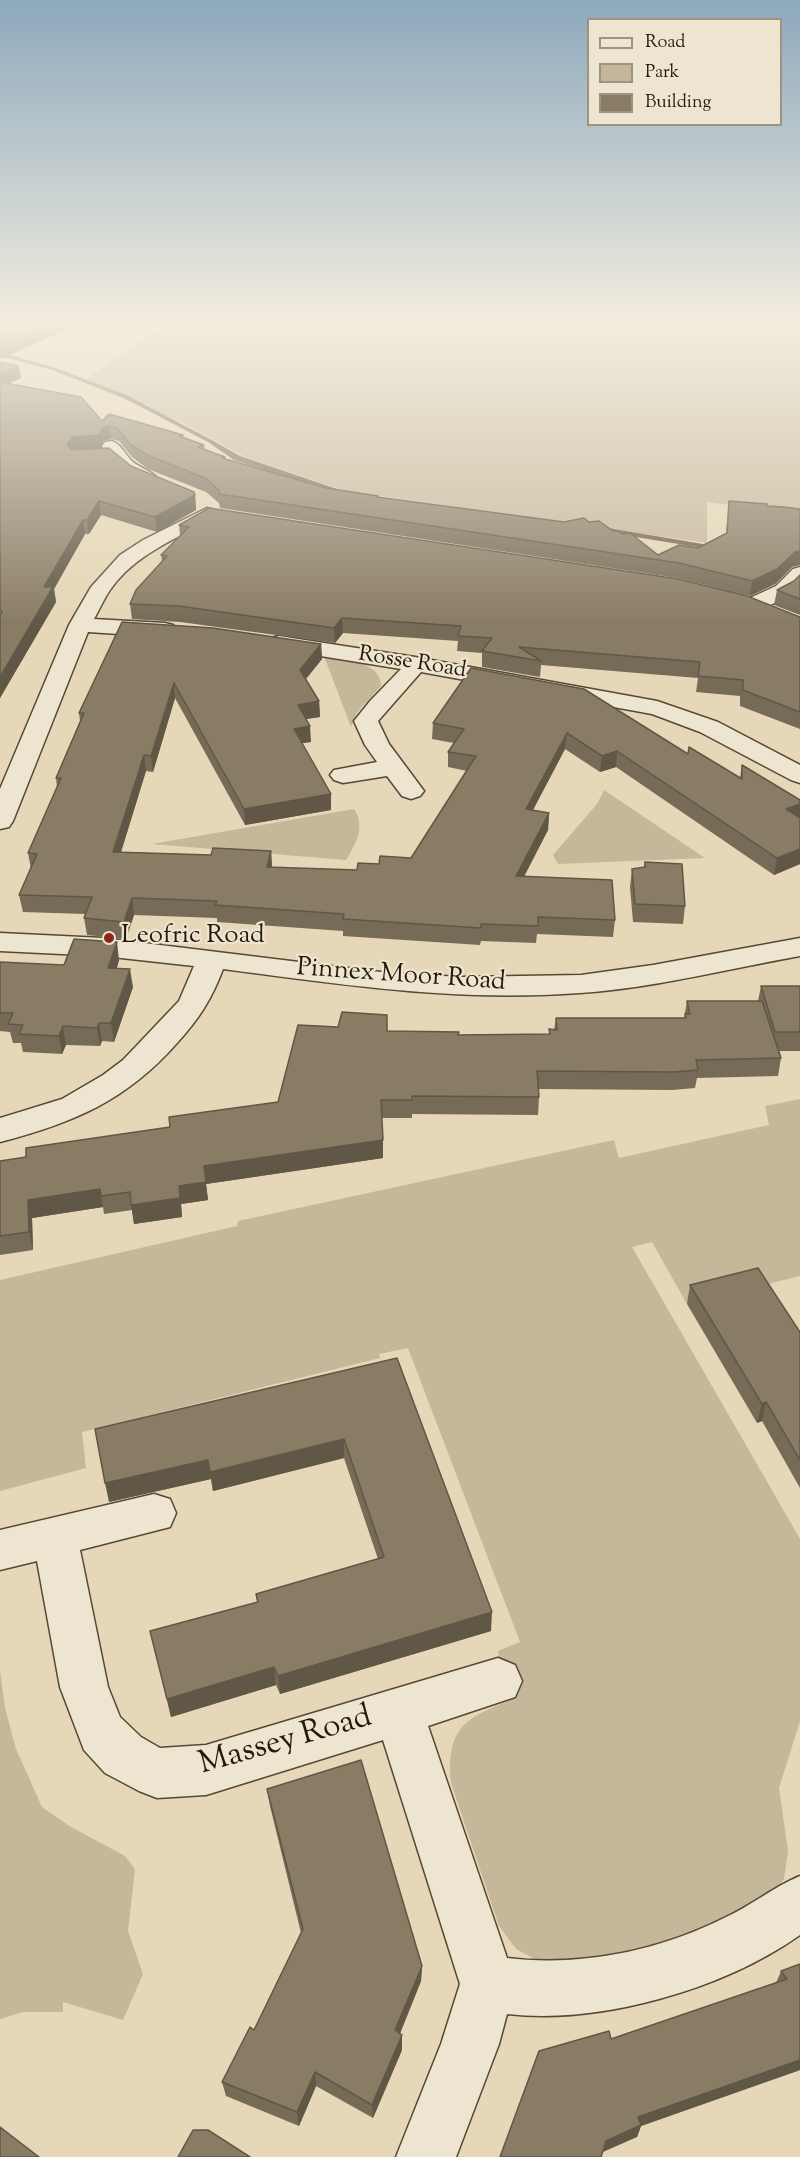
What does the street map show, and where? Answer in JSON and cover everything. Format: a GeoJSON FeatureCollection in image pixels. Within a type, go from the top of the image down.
{"type":"FeatureCollection","features":[{"type":"Feature","properties":{"kind":"street"},"geometry":{"type":"LineString","coordinates":[[92,456],[112,450],[134,472],[170,486]]}},
{"type":"Feature","properties":{"kind":"street"},"geometry":{"type":"LineString","coordinates":[[0,821],[80,625],[117,557],[150,544],[211,509]]}},
{"type":"Feature","properties":{"kind":"street"},"geometry":{"type":"LineString","coordinates":[[752,605],[783,590],[800,573]]}},
{"type":"Feature","properties":{"kind":"street"},"geometry":{"type":"LineString","coordinates":[[697,591],[752,605],[781,617]]}},
{"type":"Feature","properties":{"kind":"street"},"geometry":{"type":"LineString","coordinates":[[80,625],[133,627],[190,633]]}},
{"type":"Feature","properties":{"kind":"street","name":"Rosse Road"},"geometry":{"type":"LineString","coordinates":[[257,641],[416,664],[657,708],[709,728],[800,775]]}},
{"type":"Feature","properties":{"kind":"street"},"geometry":{"type":"LineString","coordinates":[[411,790],[371,734],[366,721],[376,705],[416,664]]}},
{"type":"Feature","properties":{"kind":"street"},"geometry":{"type":"LineString","coordinates":[[343,775],[393,767]]}},
{"type":"Feature","properties":{"kind":"street","name":"Pinnex Moor Road"},"geometry":{"type":"LineString","coordinates":[[0,942],[103,947],[389,982],[521,986],[581,984],[653,974],[800,947]]}},
{"type":"Feature","properties":{"kind":"street"},"geometry":{"type":"LineString","coordinates":[[0,1130],[76,1106],[116,1084],[152,1053],[193,1005],[212,959]]}},
{"type":"Feature","properties":{"kind":"street"},"geometry":{"type":"LineString","coordinates":[[0,1550],[154,1513]]}},
{"type":"Feature","properties":{"kind":"street","name":"Massey Road"},"geometry":{"type":"LineString","coordinates":[[55,1537],[84,1687],[101,1733],[123,1755],[157,1773],[206,1770],[498,1682]]}},
{"type":"Feature","properties":{"kind":"street","name":"Massey Road"},"geometry":{"type":"LineString","coordinates":[[398,1712],[444,1845],[488,1984]]}},
{"type":"Feature","properties":{"kind":"street"},"geometry":{"type":"LineString","coordinates":[[426,2157],[470,2044],[488,1984],[543,1989],[614,1984],[701,1957],[778,1921],[800,1904]]}},
{"type":"Feature","properties":{"kind":"green space"},"geometry":{"type":"Polygon","coordinates":[[[181,422],[800,422],[800,514],[707,502],[707,543],[346,491],[245,457],[181,422]]]}},
{"type":"Feature","properties":{"kind":"green space"},"geometry":{"type":"Polygon","coordinates":[[[324,656],[350,660],[368,666],[379,677],[381,686],[357,712],[351,727],[324,656]]]}},
{"type":"Feature","properties":{"kind":"green space"},"geometry":{"type":"Polygon","coordinates":[[[604,790],[705,858],[558,864],[553,855],[597,804],[604,790]]]}},
{"type":"Feature","properties":{"kind":"green space"},"geometry":{"type":"Polygon","coordinates":[[[354,809],[358,815],[358,835],[346,860],[152,844],[354,809]]]}},
{"type":"Feature","properties":{"kind":"green space"},"geometry":{"type":"Polygon","coordinates":[[[800,1099],[800,1276],[687,1304],[652,1242],[632,1247],[800,1539],[800,1721],[779,1788],[788,1851],[784,1879],[773,1895],[754,1909],[598,1966],[544,1964],[516,1949],[499,1926],[451,1783],[452,1750],[455,1738],[462,1728],[481,1713],[511,1700],[495,1657],[499,1657],[498,1651],[520,1642],[408,1348],[379,1354],[380,1358],[82,1432],[86,1468],[0,1491],[0,1280],[237,1226],[238,1221],[614,1140],[619,1158],[769,1125],[765,1106],[800,1099]]]}},
{"type":"Feature","properties":{"kind":"green space"},"geometry":{"type":"Polygon","coordinates":[[[0,1671],[5,1708],[16,1749],[42,1807],[71,1827],[125,1856],[135,1869],[128,1931],[143,1974],[123,2020],[63,2002],[63,2012],[23,2012],[0,2019],[0,1671]]]}},
{"type":"Feature","properties":{"kind":"building"},"geometry":{"type":"Polygon","coordinates":[[[0,422],[136,422],[183,435],[179,436],[204,445],[198,447],[225,457],[222,458],[326,488],[564,522],[584,518],[589,522],[599,521],[613,531],[622,534],[630,533],[658,555],[679,545],[698,548],[727,533],[729,501],[800,509],[800,551],[795,552],[777,569],[752,581],[679,563],[219,494],[219,490],[205,478],[147,455],[130,444],[117,428],[109,426],[102,428],[99,435],[72,437],[67,445],[72,450],[109,448],[131,466],[194,492],[195,495],[155,517],[99,501],[87,520],[83,520],[44,587],[53,587],[0,677],[0,615],[2,612],[0,610],[0,422]]]}},
{"type":"Feature","properties":{"kind":"building"},"geometry":{"type":"Polygon","coordinates":[[[209,508],[678,579],[747,596],[800,617],[800,712],[743,690],[743,680],[698,676],[700,662],[519,647],[541,661],[482,651],[492,638],[458,636],[461,626],[342,618],[334,628],[179,606],[130,604],[136,590],[167,556],[161,555],[189,527],[179,525],[209,508]]]}},
{"type":"Feature","properties":{"kind":"building"},"geometry":{"type":"Polygon","coordinates":[[[800,575],[800,599],[777,590],[794,581],[800,575]]]}},
{"type":"Feature","properties":{"kind":"building"},"geometry":{"type":"Polygon","coordinates":[[[122,622],[213,628],[321,644],[300,670],[319,701],[298,705],[310,726],[294,729],[331,794],[244,809],[174,683],[151,756],[144,755],[113,852],[211,855],[213,848],[271,851],[267,867],[357,870],[358,863],[379,864],[380,856],[411,858],[476,756],[448,752],[464,729],[433,723],[471,668],[584,689],[688,754],[689,747],[742,779],[742,765],[800,800],[800,804],[786,809],[800,818],[800,849],[777,858],[617,751],[602,756],[567,733],[526,809],[549,813],[516,876],[612,880],[615,920],[538,917],[538,926],[481,924],[481,928],[343,919],[344,914],[215,905],[217,901],[132,898],[124,922],[84,918],[92,897],[19,895],[37,854],[28,853],[61,778],[56,778],[84,713],[79,713],[122,622]]]}},
{"type":"Feature","properties":{"kind":"building"},"geometry":{"type":"Polygon","coordinates":[[[645,862],[682,864],[685,906],[635,904],[632,869],[645,867],[645,862]]]}},
{"type":"Feature","properties":{"kind":"building"},"geometry":{"type":"Polygon","coordinates":[[[74,939],[117,942],[108,968],[130,969],[111,1023],[99,1023],[97,1028],[63,1026],[59,1036],[19,1034],[23,1025],[8,1024],[13,1013],[0,1013],[0,962],[64,965],[74,939]]]}},
{"type":"Feature","properties":{"kind":"building"},"geometry":{"type":"Polygon","coordinates":[[[761,986],[800,986],[800,1032],[775,1032],[761,986]]]}},
{"type":"Feature","properties":{"kind":"building"},"geometry":{"type":"Polygon","coordinates":[[[687,1001],[762,1001],[781,1058],[696,1060],[698,1070],[675,1072],[537,1071],[539,1097],[412,1096],[412,1100],[381,1100],[383,1140],[204,1166],[206,1182],[179,1186],[180,1198],[131,1205],[130,1192],[101,1196],[100,1189],[28,1200],[29,1232],[0,1236],[0,1161],[26,1157],[26,1148],[170,1127],[169,1117],[278,1102],[298,1025],[338,1027],[342,1012],[387,1015],[387,1031],[459,1032],[458,1035],[550,1034],[549,1029],[557,1030],[556,1018],[686,1018],[685,1014],[690,1014],[687,1001]]]}},
{"type":"Feature","properties":{"kind":"building"},"geometry":{"type":"Polygon","coordinates":[[[758,1268],[800,1332],[800,1460],[766,1402],[762,1404],[690,1285],[758,1268]]]}},
{"type":"Feature","properties":{"kind":"building"},"geometry":{"type":"Polygon","coordinates":[[[397,1358],[492,1612],[278,1676],[274,1667],[167,1699],[150,1631],[258,1602],[256,1594],[384,1557],[344,1439],[210,1472],[208,1460],[105,1483],[95,1429],[397,1358]]]}},
{"type":"Feature","properties":{"kind":"building"},"geometry":{"type":"Polygon","coordinates":[[[361,1760],[422,1966],[395,2030],[402,2035],[372,2105],[315,2072],[297,2112],[222,2082],[250,2027],[254,2030],[303,1929],[267,1789],[361,1760]]]}},
{"type":"Feature","properties":{"kind":"building"},"geometry":{"type":"Polygon","coordinates":[[[800,1964],[800,2060],[638,2117],[641,2125],[606,2141],[601,2157],[500,2157],[539,2051],[609,2031],[611,2039],[787,1979],[781,1971],[800,1964]]]}},
{"type":"Feature","properties":{"kind":"building"},"geometry":{"type":"Polygon","coordinates":[[[0,2127],[39,2157],[0,2157],[0,2127]]]}},
{"type":"Feature","properties":{"kind":"building"},"geometry":{"type":"Polygon","coordinates":[[[193,2130],[208,2130],[250,2157],[178,2157],[193,2130]]]}},
{"type":"Feature","properties":{"kind":"waterway"},"geometry":{"type":"LineString","coordinates":[[173,422],[237,458],[345,493]]}},
{"type":"Feature","properties":{"kind":"waterway"},"geometry":{"type":"LineString","coordinates":[[602,529],[703,546]]}},
{"type":"Feature","properties":{"kind":"place","name":"Leofric Road"},"geometry":{"type":"Point","coordinates":[109,938]}}]}
